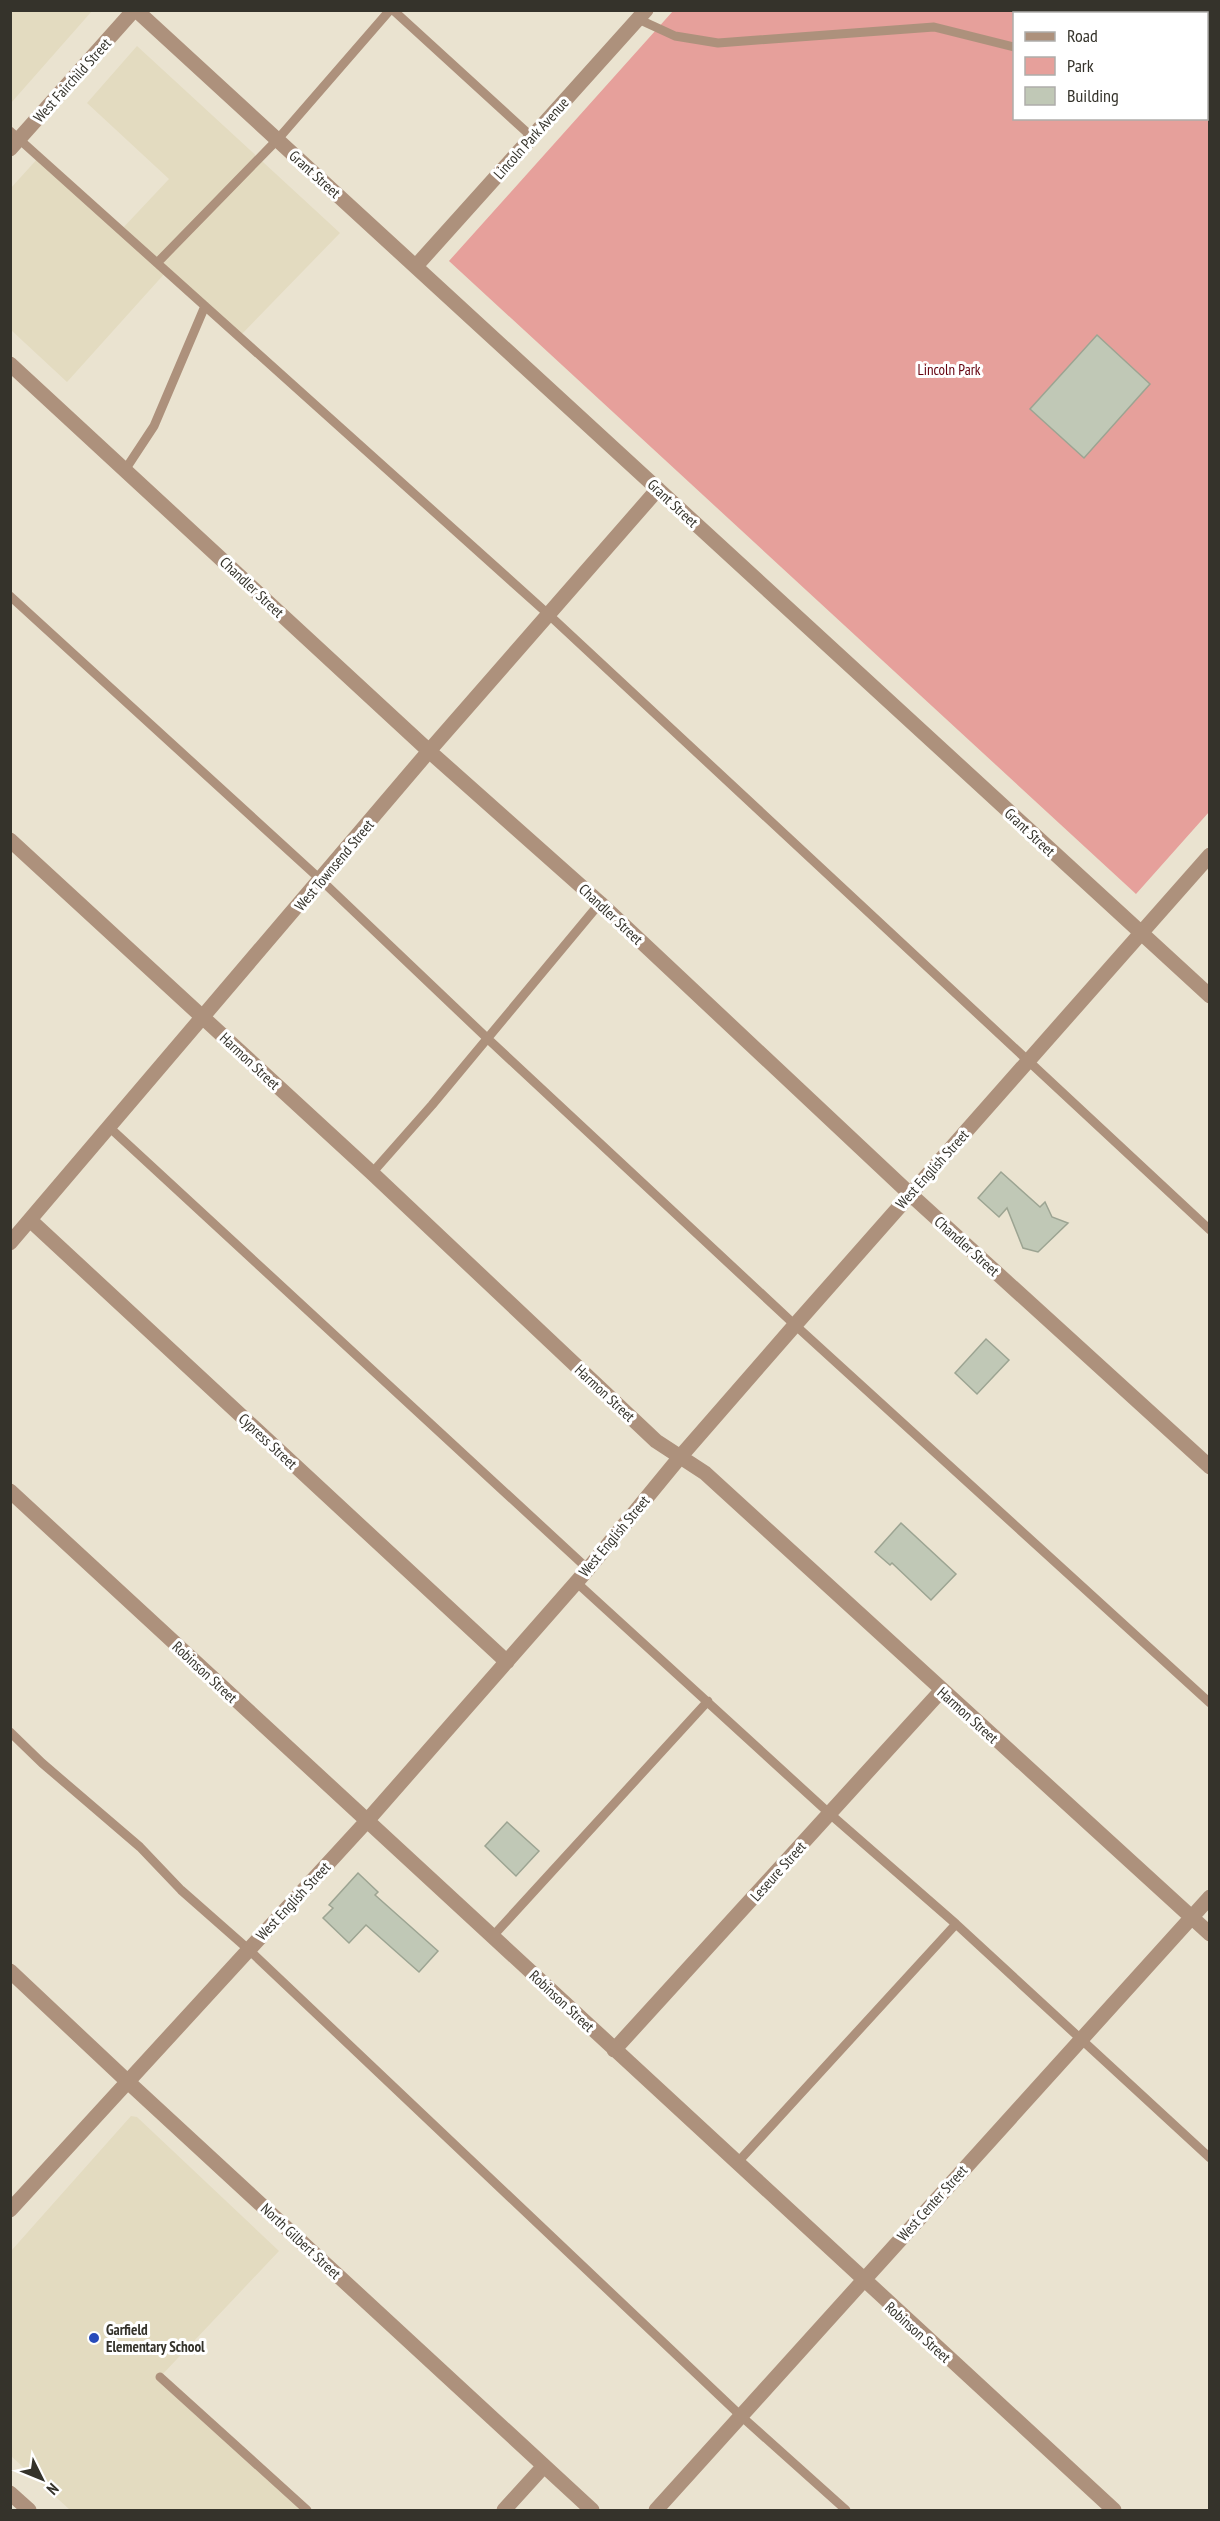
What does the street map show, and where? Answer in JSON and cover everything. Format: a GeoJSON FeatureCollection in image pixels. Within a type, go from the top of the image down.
{"type":"FeatureCollection","features":[{"type":"Feature","properties":{"kind":"street","name":"Grant Street"},"geometry":{"type":"LineString","coordinates":[[135,10],[1209,996]]}},
{"type":"Feature","properties":{"kind":"street","name":"West Fairchild Street"},"geometry":{"type":"LineString","coordinates":[[13,140],[135,10]]}},
{"type":"Feature","properties":{"kind":"street","name":"Lincoln Park Avenue"},"geometry":{"type":"LineString","coordinates":[[416,266],[642,15]]}},
{"type":"Feature","properties":{"kind":"street","name":"Chandler Street"},"geometry":{"type":"LineString","coordinates":[[10,364],[429,751],[600,903],[910,1194],[1209,1467]]}},
{"type":"Feature","properties":{"kind":"street","name":"West Townsend Street"},"geometry":{"type":"LineString","coordinates":[[10,1243],[429,751],[658,489]]}},
{"type":"Feature","properties":{"kind":"street","name":"Harmon Street"},"geometry":{"type":"LineString","coordinates":[[10,840],[372,1173],[656,1441],[705,1473],[1209,1934]]}},
{"type":"Feature","properties":{"kind":"street","name":"West English Street"},"geometry":{"type":"LineString","coordinates":[[10,2210],[366,1821],[507,1662],[588,1569],[680,1457],[1209,855]]}},
{"type":"Feature","properties":{"kind":"street","name":"Cypress Street"},"geometry":{"type":"LineString","coordinates":[[30,1220],[507,1662]]}},
{"type":"Feature","properties":{"kind":"street","name":"Robinson Street"},"geometry":{"type":"LineString","coordinates":[[10,1491],[1114,2511]]}},
{"type":"Feature","properties":{"kind":"street","name":"Leseure Street"},"geometry":{"type":"LineString","coordinates":[[614,2050],[941,1691]]}},
{"type":"Feature","properties":{"kind":"street","name":"West Center Street"},"geometry":{"type":"LineString","coordinates":[[656,2511],[1080,2038],[1209,1898]]}},
{"type":"Feature","properties":{"kind":"street","name":"North Gilbert Street"},"geometry":{"type":"LineString","coordinates":[[10,1971],[592,2511]]}},
{"type":"Feature","properties":{"kind":"street"},"geometry":{"type":"LineString","coordinates":[[504,2511],[544,2466]]}},
{"type":"Feature","properties":{"kind":"street"},"geometry":{"type":"LineString","coordinates":[[10,2493],[29,2511]]}},
{"type":"Feature","properties":{"kind":"lane"},"geometry":{"type":"LineString","coordinates":[[157,263],[278,140],[392,10],[532,137]]}},
{"type":"Feature","properties":{"kind":"lane"},"geometry":{"type":"LineString","coordinates":[[642,15],[675,36],[718,43],[934,27],[1013,47]]}},
{"type":"Feature","properties":{"kind":"lane"},"geometry":{"type":"LineString","coordinates":[[13,140],[157,263],[548,614],[1209,1230]]}},
{"type":"Feature","properties":{"kind":"lane"},"geometry":{"type":"LineString","coordinates":[[125,470],[154,426],[205,306]]}},
{"type":"Feature","properties":{"kind":"lane"},"geometry":{"type":"LineString","coordinates":[[10,596],[321,880],[795,1325],[1209,1703]]}},
{"type":"Feature","properties":{"kind":"lane"},"geometry":{"type":"LineString","coordinates":[[372,1173],[488,1039],[600,903]]}},
{"type":"Feature","properties":{"kind":"lane"},"geometry":{"type":"LineString","coordinates":[[109,1127],[588,1569]]}},
{"type":"Feature","properties":{"kind":"lane"},"geometry":{"type":"LineString","coordinates":[[576,1582],[830,1814],[956,1924],[1209,2158]]}},
{"type":"Feature","properties":{"kind":"lane"},"geometry":{"type":"LineString","coordinates":[[492,1937],[708,1701]]}},
{"type":"Feature","properties":{"kind":"lane"},"geometry":{"type":"LineString","coordinates":[[10,1732],[42,1763],[140,1847],[181,1890],[248,1949],[741,2416],[846,2511]]}},
{"type":"Feature","properties":{"kind":"lane"},"geometry":{"type":"LineString","coordinates":[[737,2163],[956,1924]]}},
{"type":"Feature","properties":{"kind":"lane"},"geometry":{"type":"LineString","coordinates":[[160,2377],[307,2511]]}},
{"type":"Feature","properties":{"kind":"shaded area"},"geometry":{"type":"Polygon","coordinates":[[[10,11],[92,11],[11,103],[10,11]]]}},
{"type":"Feature","properties":{"kind":"shaded area"},"geometry":{"type":"Polygon","coordinates":[[[137,46],[340,233],[239,337],[166,272],[67,382],[11,330],[10,189],[39,157],[121,230],[169,179],[87,103],[137,46]]]}},
{"type":"Feature","properties":{"kind":"shaded area"},"geometry":{"type":"Polygon","coordinates":[[[131,2116],[137,2117],[279,2251],[160,2377],[307,2510],[70,2510],[11,2456],[11,2251],[131,2116]]]}},
{"type":"Feature","properties":{"kind":"green space","name":"Lincoln Park"},"geometry":{"type":"Polygon","coordinates":[[[673,11],[1209,11],[1209,812],[1136,894],[449,261],[673,11]]]}},
{"type":"Feature","properties":{"kind":"building"},"geometry":{"type":"Polygon","coordinates":[[[1097,335],[1150,384],[1084,458],[1030,409],[1097,335]]]}},
{"type":"Feature","properties":{"kind":"building"},"geometry":{"type":"Polygon","coordinates":[[[1001,1172],[1040,1207],[1045,1202],[1052,1217],[1068,1223],[1038,1252],[1023,1248],[1007,1208],[999,1217],[978,1198],[1001,1172]]]}},
{"type":"Feature","properties":{"kind":"building"},"geometry":{"type":"Polygon","coordinates":[[[986,1339],[1009,1360],[977,1394],[955,1373],[986,1339]]]}},
{"type":"Feature","properties":{"kind":"building"},"geometry":{"type":"Polygon","coordinates":[[[901,1523],[956,1574],[931,1600],[892,1563],[890,1565],[875,1552],[901,1523]]]}},
{"type":"Feature","properties":{"kind":"building"},"geometry":{"type":"Polygon","coordinates":[[[507,1822],[539,1851],[516,1876],[485,1846],[507,1822]]]}},
{"type":"Feature","properties":{"kind":"building"},"geometry":{"type":"Polygon","coordinates":[[[358,1873],[378,1892],[375,1895],[438,1951],[419,1972],[366,1925],[349,1943],[323,1918],[333,1908],[329,1905],[358,1873]]]}},
{"type":"Feature","properties":{"kind":"place","name":"Garfield Elementary School"},"geometry":{"type":"Point","coordinates":[94,2338]}}]}
